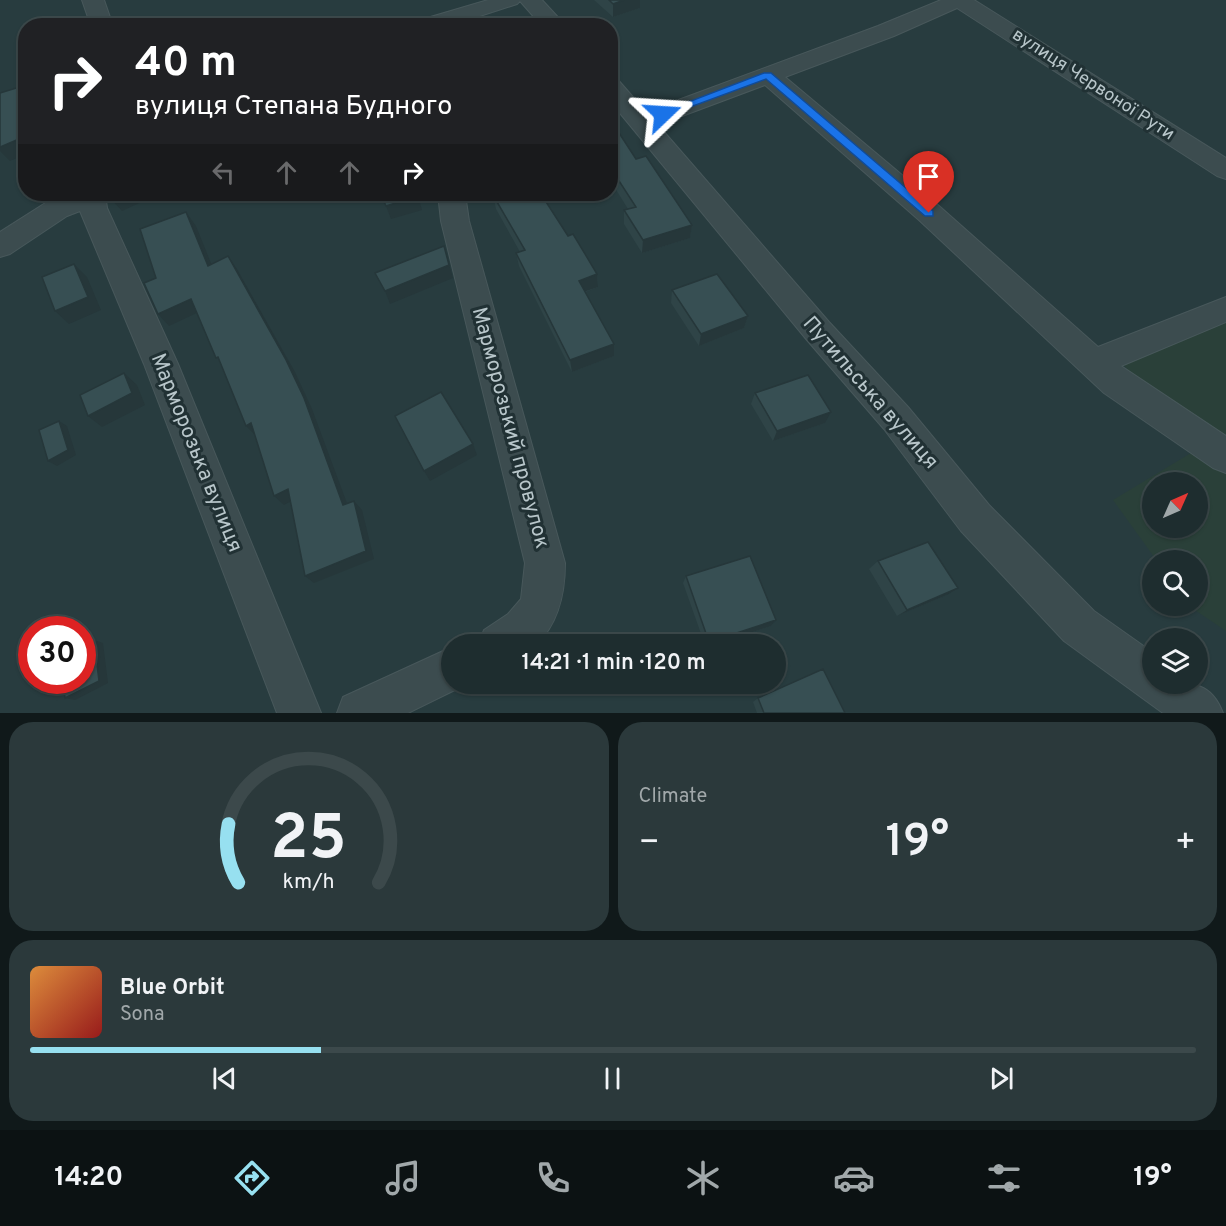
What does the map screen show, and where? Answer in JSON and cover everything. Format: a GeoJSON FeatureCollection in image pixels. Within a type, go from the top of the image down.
{"type":"FeatureCollection","features":[{"type":"Feature","properties":{"kind":"street"},"geometry":{"type":"LineString","coordinates":[[93,0],[99,18]]}},
{"type":"Feature","properties":{"kind":"street"},"geometry":{"type":"LineString","coordinates":[[451,18],[510,0]]}},
{"type":"Feature","properties":{"kind":"street"},"geometry":{"type":"LineString","coordinates":[[530,0],[547,18]]}},
{"type":"Feature","properties":{"kind":"street"},"geometry":{"type":"LineString","coordinates":[[642,122],[886,31],[959,0]]}},
{"type":"Feature","properties":{"kind":"street","name":"вулиця Червоної Рути"},"geometry":{"type":"LineString","coordinates":[[959,0],[1226,170]]}},
{"type":"Feature","properties":{"kind":"street"},"geometry":{"type":"LineString","coordinates":[[768,75],[929,213],[1116,383],[1226,456]]}},
{"type":"Feature","properties":{"kind":"street","name":"Путильська вулиця"},"geometry":{"type":"LineString","coordinates":[[618,97],[642,122],[818,331],[896,418],[975,518],[1079,626],[1142,671]]}},
{"type":"Feature","properties":{"kind":"street"},"geometry":{"type":"LineString","coordinates":[[0,246],[57,209],[76,201]]}},
{"type":"Feature","properties":{"kind":"street","name":"Марморозька вулиця"},"geometry":{"type":"LineString","coordinates":[[92,201],[160,364],[299,713]]}},
{"type":"Feature","properties":{"kind":"street","name":"Марморозький провулок"},"geometry":{"type":"LineString","coordinates":[[451,201],[545,563],[545,592],[537,616],[528,626],[516,634]]}},
{"type":"Feature","properties":{"kind":"street"},"geometry":{"type":"LineString","coordinates":[[1094,363],[1226,309]]}},
{"type":"Feature","properties":{"kind":"street"},"geometry":{"type":"LineString","coordinates":[[375,711],[441,675]]}},
{"type":"Feature","properties":{"kind":"street"},"geometry":{"type":"LineString","coordinates":[[1174,694],[1201,713]]}},
{"type":"Feature","properties":{"kind":"green space"},"geometry":{"type":"Polygon","coordinates":[[[1226,311],[1226,631],[1204,616],[1208,616],[1208,550],[1149,550],[1113,500],[1142,483],[1142,538],[1208,538],[1208,472],[1159,472],[1196,450],[1122,363],[1226,311]]]}},
{"type":"Feature","properties":{"kind":"building"},"geometry":{"type":"Polygon","coordinates":[[[609,0],[624,0],[613,4],[609,0]]]}},
{"type":"Feature","properties":{"kind":"building"},"geometry":{"type":"Polygon","coordinates":[[[18,87],[18,139],[0,147],[0,93],[18,87]]]}},
{"type":"Feature","properties":{"kind":"building"},"geometry":{"type":"Polygon","coordinates":[[[618,131],[636,159],[646,156],[692,225],[643,240],[624,210],[636,207],[618,179],[618,131]]]}},
{"type":"Feature","properties":{"kind":"building"},"geometry":{"type":"Polygon","coordinates":[[[384,201],[402,201],[386,206],[384,201]]]}},
{"type":"Feature","properties":{"kind":"building"},"geometry":{"type":"Polygon","coordinates":[[[496,201],[546,201],[568,236],[573,234],[597,274],[579,281],[614,344],[570,360],[516,253],[525,250],[496,201]]]}},
{"type":"Feature","properties":{"kind":"building"},"geometry":{"type":"Polygon","coordinates":[[[186,212],[208,266],[228,256],[286,360],[304,398],[343,505],[354,501],[366,551],[305,576],[288,489],[274,496],[251,423],[246,426],[191,299],[158,314],[144,283],[156,278],[140,229],[186,212]]]}},
{"type":"Feature","properties":{"kind":"building"},"geometry":{"type":"Polygon","coordinates":[[[444,246],[449,265],[385,291],[375,273],[444,246]]]}},
{"type":"Feature","properties":{"kind":"building"},"geometry":{"type":"Polygon","coordinates":[[[74,264],[88,297],[55,311],[42,277],[74,264]]]}},
{"type":"Feature","properties":{"kind":"building"},"geometry":{"type":"Polygon","coordinates":[[[717,274],[748,316],[701,334],[672,290],[717,274]]]}},
{"type":"Feature","properties":{"kind":"building"},"geometry":{"type":"Polygon","coordinates":[[[124,373],[132,393],[88,416],[80,395],[124,373]]]}},
{"type":"Feature","properties":{"kind":"building"},"geometry":{"type":"Polygon","coordinates":[[[808,375],[831,412],[777,431],[755,393],[808,375]]]}},
{"type":"Feature","properties":{"kind":"building"},"geometry":{"type":"Polygon","coordinates":[[[441,392],[473,444],[424,471],[395,416],[441,392]]]}},
{"type":"Feature","properties":{"kind":"building"},"geometry":{"type":"Polygon","coordinates":[[[59,421],[68,450],[48,461],[39,430],[59,421]]]}},
{"type":"Feature","properties":{"kind":"building"},"geometry":{"type":"Polygon","coordinates":[[[928,542],[958,588],[907,610],[878,561],[928,542]]]}},
{"type":"Feature","properties":{"kind":"building"},"geometry":{"type":"Polygon","coordinates":[[[750,556],[776,620],[733,634],[706,634],[686,576],[750,556]]]}},
{"type":"Feature","properties":{"kind":"building"},"geometry":{"type":"Polygon","coordinates":[[[96,656],[99,681],[96,682],[96,656]]]}},
{"type":"Feature","properties":{"kind":"building"},"geometry":{"type":"Polygon","coordinates":[[[823,669],[845,713],[764,713],[758,698],[767,694],[786,694],[786,686],[823,669]]]}},
{"type":"Feature","properties":{"kind":"route"},"geometry":{"type":"LineString","coordinates":[[663,114],[768,75],[929,213]]}}]}
